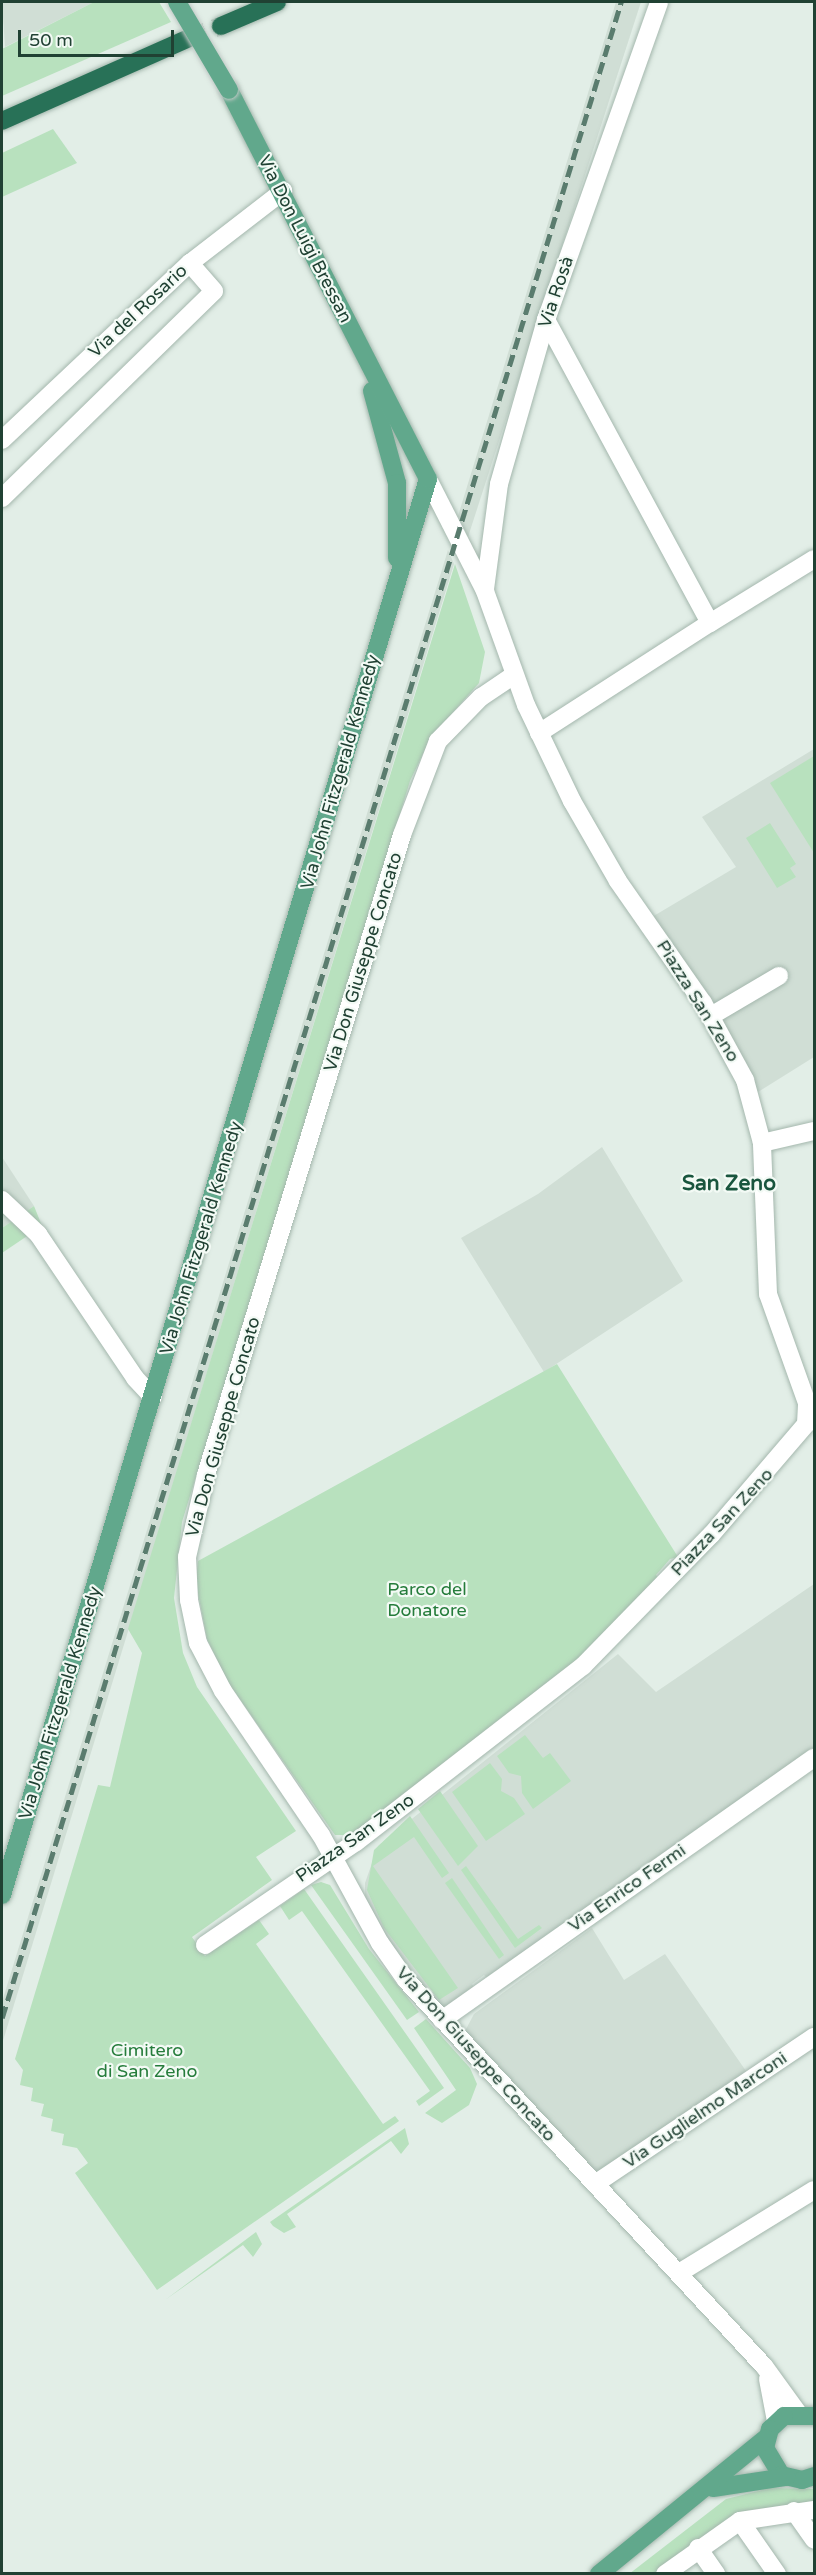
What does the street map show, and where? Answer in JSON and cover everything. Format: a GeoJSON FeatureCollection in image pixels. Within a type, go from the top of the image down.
{"type":"FeatureCollection","features":[{"type":"Feature","properties":{"kind":"highway"},"geometry":{"type":"LineString","coordinates":[[220,26],[273,4],[287,2]]}},
{"type":"Feature","properties":{"kind":"highway"},"geometry":{"type":"LineString","coordinates":[[2,122],[189,38]]}},
{"type":"Feature","properties":{"kind":"main road","name":"Via Don Luigi Bressan"},"geometry":{"type":"LineString","coordinates":[[177,2],[229,90],[283,191],[352,333],[426,476]]}},
{"type":"Feature","properties":{"kind":"main road","name":"Via John Fitzgerald Kennedy"},"geometry":{"type":"LineString","coordinates":[[352,333],[397,483],[396,579]]}},
{"type":"Feature","properties":{"kind":"main road"},"geometry":{"type":"LineString","coordinates":[[397,483],[406,475],[426,476]]}},
{"type":"Feature","properties":{"kind":"main road","name":"Via John Fitzgerald Kennedy"},"geometry":{"type":"LineString","coordinates":[[2,1895],[153,1397],[426,476]]}},
{"type":"Feature","properties":{"kind":"main road"},"geometry":{"type":"LineString","coordinates":[[599,2574],[706,2491],[766,2438],[776,2421],[808,2412]]}},
{"type":"Feature","properties":{"kind":"main road"},"geometry":{"type":"LineString","coordinates":[[766,2438],[767,2458],[786,2477]]}},
{"type":"Feature","properties":{"kind":"main road"},"geometry":{"type":"LineString","coordinates":[[706,2491],[739,2481],[814,2477]]}},
{"type":"Feature","properties":{"kind":"street","name":"Via Rosà"},"geometry":{"type":"LineString","coordinates":[[485,591],[499,484],[546,320],[660,2]]}},
{"type":"Feature","properties":{"kind":"street","name":"Via del Rosario"},"geometry":{"type":"LineString","coordinates":[[2,440],[190,263],[283,191]]}},
{"type":"Feature","properties":{"kind":"street"},"geometry":{"type":"LineString","coordinates":[[2,498],[214,291],[190,263]]}},
{"type":"Feature","properties":{"kind":"street"},"geometry":{"type":"LineString","coordinates":[[546,320],[710,623]]}},
{"type":"Feature","properties":{"kind":"street"},"geometry":{"type":"LineString","coordinates":[[426,476],[485,591],[514,675],[539,733],[814,559]]}},
{"type":"Feature","properties":{"kind":"street","name":"Via Don Giuseppe Concato"},"geometry":{"type":"LineString","coordinates":[[514,675],[453,722],[428,761],[206,1475],[187,1557],[189,1600],[204,1658],[332,1857],[380,1943],[442,2020],[808,2412]]}},
{"type":"Feature","properties":{"kind":"street","name":"Piazza San Zeno"},"geometry":{"type":"LineString","coordinates":[[205,1945],[332,1857],[583,1666],[711,1535],[810,1425],[807,1403],[768,1294],[762,1143],[745,1080],[711,1016],[595,842],[539,733]]}},
{"type":"Feature","properties":{"kind":"street"},"geometry":{"type":"LineString","coordinates":[[711,1016],[779,976]]}},
{"type":"Feature","properties":{"kind":"street"},"geometry":{"type":"LineString","coordinates":[[762,1143],[814,1131]]}},
{"type":"Feature","properties":{"kind":"street"},"geometry":{"type":"LineString","coordinates":[[2,1200],[38,1234],[135,1378],[153,1397]]}},
{"type":"Feature","properties":{"kind":"street","name":"Via Enrico Fermi"},"geometry":{"type":"LineString","coordinates":[[442,2020],[814,1758]]}},
{"type":"Feature","properties":{"kind":"street","name":"Via Guglielmo Marconi"},"geometry":{"type":"LineString","coordinates":[[595,2184],[814,2037]]}},
{"type":"Feature","properties":{"kind":"street"},"geometry":{"type":"LineString","coordinates":[[680,2273],[814,2190]]}},
{"type":"Feature","properties":{"kind":"street","name":"Via Don Giuseppe Concato"},"geometry":{"type":"LineString","coordinates":[[764,2366],[776,2421]]}},
{"type":"Feature","properties":{"kind":"street"},"geometry":{"type":"LineString","coordinates":[[665,2574],[698,2548],[740,2522],[794,2511],[814,2510]]}},
{"type":"Feature","properties":{"kind":"street"},"geometry":{"type":"LineString","coordinates":[[794,2511],[814,2540]]}},
{"type":"Feature","properties":{"kind":"street"},"geometry":{"type":"LineString","coordinates":[[740,2522],[777,2574]]}},
{"type":"Feature","properties":{"kind":"street"},"geometry":{"type":"LineString","coordinates":[[698,2548],[716,2574]]}},
{"type":"Feature","properties":{"kind":"shaded area"},"geometry":{"type":"Polygon","coordinates":[[[2,2],[94,2],[5,47],[2,2]]]}},
{"type":"Feature","properties":{"kind":"shaded area"},"geometry":{"type":"Polygon","coordinates":[[[616,2],[641,2],[468,537],[458,516],[616,2]]]}},
{"type":"Feature","properties":{"kind":"shaded area"},"geometry":{"type":"Polygon","coordinates":[[[448,550],[454,564],[2,2044],[2,2002],[448,550]]]}},
{"type":"Feature","properties":{"kind":"shaded area"},"geometry":{"type":"Polygon","coordinates":[[[814,749],[814,1057],[758,1092],[727,1031],[652,917],[736,867],[702,817],[814,749]]]}},
{"type":"Feature","properties":{"kind":"shaded area"},"geometry":{"type":"Polygon","coordinates":[[[602,1147],[683,1281],[544,1372],[461,1238],[538,1194],[602,1147]]]}},
{"type":"Feature","properties":{"kind":"shaded area"},"geometry":{"type":"Polygon","coordinates":[[[2,1157],[34,1206],[2,1228],[2,1157]]]}},
{"type":"Feature","properties":{"kind":"shaded area"},"geometry":{"type":"Polygon","coordinates":[[[814,1584],[814,1752],[489,1980],[484,1975],[472,1984],[475,1989],[443,2011],[398,1957],[365,1899],[365,1883],[378,1846],[618,1654],[656,1692],[814,1584]]]}},
{"type":"Feature","properties":{"kind":"shaded area"},"geometry":{"type":"Polygon","coordinates":[[[592,1928],[624,1980],[665,1954],[746,2071],[595,2177],[465,2031],[474,2014],[592,1928]]]}},
{"type":"Feature","properties":{"kind":"green space"},"geometry":{"type":"Polygon","coordinates":[[[94,2],[159,2],[171,22],[2,96],[2,49],[94,2]]]}},
{"type":"Feature","properties":{"kind":"green space"},"geometry":{"type":"Polygon","coordinates":[[[53,129],[77,163],[2,197],[2,153],[53,129]]]}},
{"type":"Feature","properties":{"kind":"green space","name":"Cimitero di San Zeno"},"geometry":{"type":"Polygon","coordinates":[[[455,564],[485,652],[479,683],[431,737],[410,781],[182,1522],[174,1598],[183,1653],[197,1687],[296,1831],[256,1857],[272,1880],[192,1937],[205,1956],[259,1920],[269,1934],[256,1944],[383,2124],[395,2116],[399,2121],[157,2290],[75,2173],[88,2163],[77,2148],[62,2145],[64,2134],[51,2131],[53,2119],[41,2116],[44,2104],[31,2101],[33,2088],[20,2085],[23,2070],[15,2059],[98,1785],[110,1787],[142,1653],[128,1629],[455,564]]]}},
{"type":"Feature","properties":{"kind":"green space"},"geometry":{"type":"Polygon","coordinates":[[[814,756],[814,853],[770,783],[814,756]]]}},
{"type":"Feature","properties":{"kind":"green space"},"geometry":{"type":"Polygon","coordinates":[[[770,823],[796,864],[790,868],[796,877],[777,888],[746,838],[770,823]]]}},
{"type":"Feature","properties":{"kind":"green space"},"geometry":{"type":"Polygon","coordinates":[[[34,1206],[42,1226],[2,1253],[2,1228],[34,1206]]]}},
{"type":"Feature","properties":{"kind":"green space","name":"Parco del Donatore"},"geometry":{"type":"Polygon","coordinates":[[[557,1364],[678,1557],[670,1559],[656,1575],[659,1579],[575,1663],[354,1835],[335,1835],[227,1681],[207,1639],[196,1583],[198,1561],[557,1364]]]}},
{"type":"Feature","properties":{"kind":"green space"},"geometry":{"type":"Polygon","coordinates":[[[525,1735],[543,1758],[550,1753],[571,1781],[533,1809],[522,1793],[521,1776],[509,1773],[497,1756],[525,1735]]]}},
{"type":"Feature","properties":{"kind":"green space"},"geometry":{"type":"Polygon","coordinates":[[[490,1763],[502,1779],[501,1791],[514,1798],[525,1814],[486,1841],[452,1792],[490,1763]]]}},
{"type":"Feature","properties":{"kind":"green space"},"geometry":{"type":"Polygon","coordinates":[[[440,1791],[478,1846],[458,1866],[418,1809],[440,1791]]]}},
{"type":"Feature","properties":{"kind":"green space"},"geometry":{"type":"Polygon","coordinates":[[[410,1816],[449,1873],[442,1878],[414,1837],[373,1866],[458,1988],[439,2000],[384,1928],[367,1890],[374,1850],[410,1816]]]}},
{"type":"Feature","properties":{"kind":"green space"},"geometry":{"type":"Polygon","coordinates":[[[466,1866],[518,1939],[539,1925],[542,1928],[515,1948],[461,1870],[466,1866]]]}},
{"type":"Feature","properties":{"kind":"green space"},"geometry":{"type":"Polygon","coordinates":[[[452,1878],[504,1955],[499,1959],[445,1883],[452,1878]]]}},
{"type":"Feature","properties":{"kind":"green space"},"geometry":{"type":"Polygon","coordinates":[[[321,1882],[330,1885],[369,1949],[419,2012],[407,2020],[311,1885],[321,1882]]]}},
{"type":"Feature","properties":{"kind":"green space"},"geometry":{"type":"Polygon","coordinates":[[[304,1889],[444,2088],[419,2106],[416,2101],[430,2091],[302,1911],[289,1920],[280,1906],[304,1889]]]}},
{"type":"Feature","properties":{"kind":"green space"},"geometry":{"type":"Polygon","coordinates":[[[426,2019],[470,2068],[477,2084],[469,2105],[442,2123],[425,2113],[456,2090],[414,2028],[426,2019]]]}},
{"type":"Feature","properties":{"kind":"green space"},"geometry":{"type":"Polygon","coordinates":[[[405,2128],[409,2144],[401,2154],[391,2141],[287,2214],[296,2227],[284,2233],[270,2222],[405,2128]]]}},
{"type":"Feature","properties":{"kind":"green space"},"geometry":{"type":"Polygon","coordinates":[[[256,2232],[262,2244],[253,2257],[243,2245],[165,2300],[256,2232]]]}},
{"type":"Feature","properties":{"kind":"green space"},"geometry":{"type":"Polygon","coordinates":[[[770,2488],[814,2489],[814,2503],[734,2516],[654,2573],[629,2574],[726,2499],[770,2488]]]}},
{"type":"Feature","properties":{"kind":"tunnel"},"geometry":{"type":"LineString","coordinates":[[189,38],[221,26]]}},
{"type":"Feature","properties":{"kind":"railway"},"geometry":{"type":"LineString","coordinates":[[2,2018],[621,2]]}},
{"type":"Feature","properties":{"kind":"district","name":"San Zeno"},"geometry":{"type":"Point","coordinates":[729,1184]}}]}
